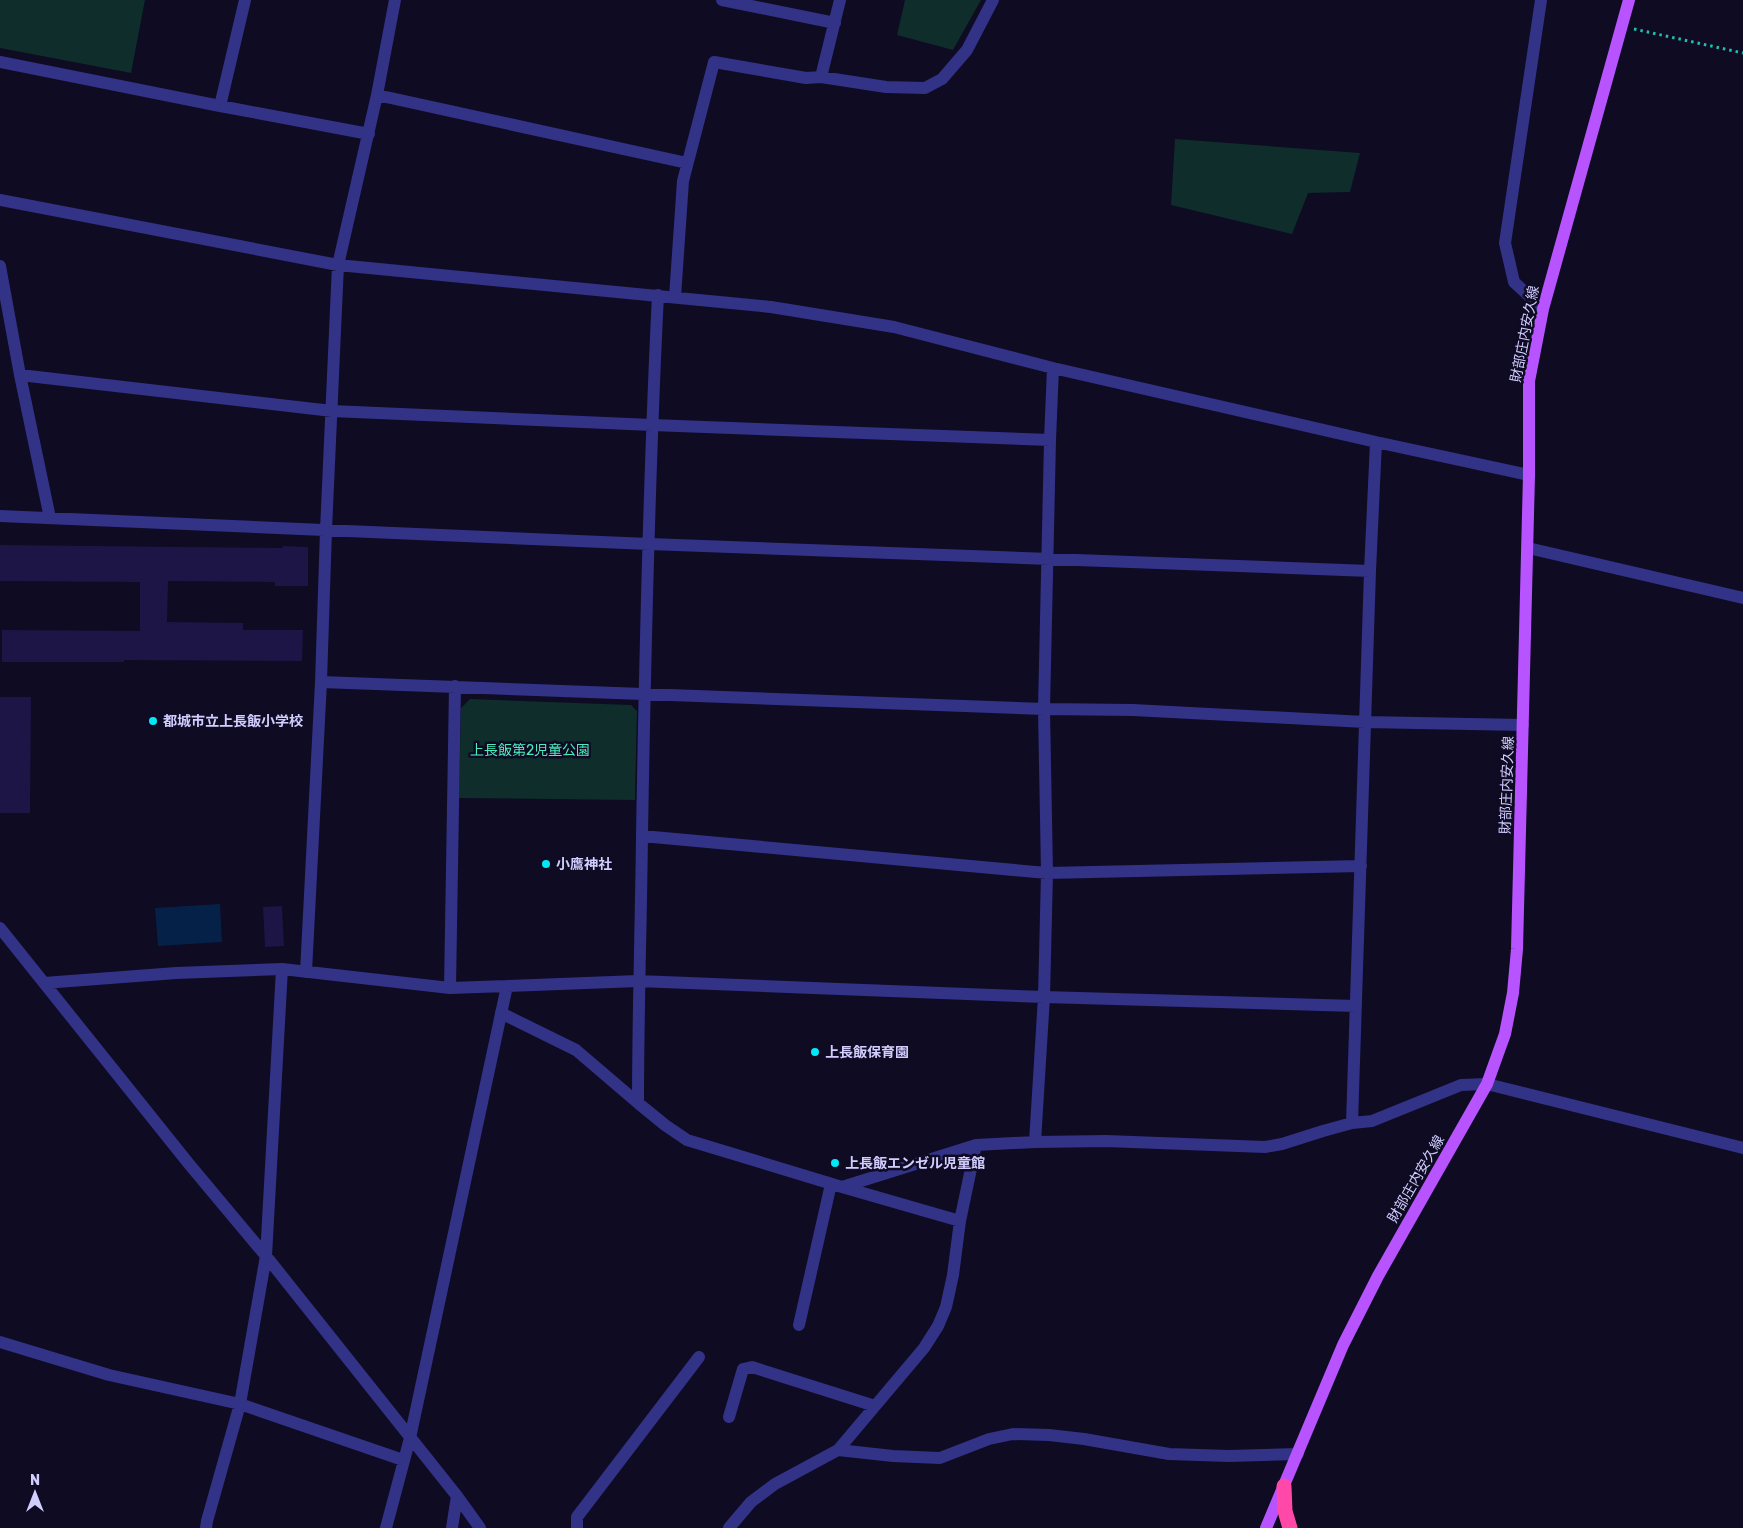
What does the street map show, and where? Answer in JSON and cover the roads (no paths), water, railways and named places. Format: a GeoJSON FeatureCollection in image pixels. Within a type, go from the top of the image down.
{"type":"FeatureCollection","features":[{"type":"Feature","properties":{"kind":"highway"},"geometry":{"type":"LineString","coordinates":[[1284,1486],[1285,1510],[1290,1528]]}},
{"type":"Feature","properties":{"kind":"main road","name":"財部庄内安久線"},"geometry":{"type":"LineString","coordinates":[[1266,1528],[1298,1454],[1316,1404],[1343,1345],[1378,1276],[1487,1084],[1504,1034],[1513,993],[1517,949],[1528,548],[1528,382],[1544,309],[1629,0]]}},
{"type":"Feature","properties":{"kind":"street"},"geometry":{"type":"LineString","coordinates":[[220,106],[244,0]]}},
{"type":"Feature","properties":{"kind":"street"},"geometry":{"type":"LineString","coordinates":[[306,972],[321,682],[338,265],[369,134],[395,0]]}},
{"type":"Feature","properties":{"kind":"street"},"geometry":{"type":"LineString","coordinates":[[722,0],[836,23]]}},
{"type":"Feature","properties":{"kind":"street"},"geometry":{"type":"LineString","coordinates":[[822,77],[840,0]]}},
{"type":"Feature","properties":{"kind":"street"},"geometry":{"type":"LineString","coordinates":[[675,297],[683,181],[714,62],[806,78],[822,77],[886,87],[925,88],[942,79],[967,50],[993,0]]}},
{"type":"Feature","properties":{"kind":"street"},"geometry":{"type":"LineString","coordinates":[[1541,0],[1505,243],[1514,282],[1544,309]]}},
{"type":"Feature","properties":{"kind":"street"},"geometry":{"type":"LineString","coordinates":[[0,62],[369,134]]}},
{"type":"Feature","properties":{"kind":"street"},"geometry":{"type":"LineString","coordinates":[[377,95],[687,163]]}},
{"type":"Feature","properties":{"kind":"street"},"geometry":{"type":"LineString","coordinates":[[0,200],[338,265],[771,307],[894,327],[1053,368],[1529,475]]}},
{"type":"Feature","properties":{"kind":"street"},"geometry":{"type":"LineString","coordinates":[[0,266],[20,375],[50,518]]}},
{"type":"Feature","properties":{"kind":"street"},"geometry":{"type":"LineString","coordinates":[[638,1103],[638,981],[644,694],[658,295]]}},
{"type":"Feature","properties":{"kind":"street"},"geometry":{"type":"LineString","coordinates":[[1034,1142],[1044,996],[1047,873],[1044,709],[1053,368]]}},
{"type":"Feature","properties":{"kind":"street"},"geometry":{"type":"LineString","coordinates":[[20,375],[332,411],[1050,440]]}},
{"type":"Feature","properties":{"kind":"street"},"geometry":{"type":"LineString","coordinates":[[1352,1124],[1376,442]]}},
{"type":"Feature","properties":{"kind":"street"},"geometry":{"type":"LineString","coordinates":[[0,516],[649,544],[1370,570]]}},
{"type":"Feature","properties":{"kind":"street"},"geometry":{"type":"LineString","coordinates":[[1528,548],[1743,598]]}},
{"type":"Feature","properties":{"kind":"street"},"geometry":{"type":"LineString","coordinates":[[321,682],[1044,709],[1133,710],[1365,722],[1523,725]]}},
{"type":"Feature","properties":{"kind":"street"},"geometry":{"type":"LineString","coordinates":[[450,988],[455,686]]}},
{"type":"Feature","properties":{"kind":"street"},"geometry":{"type":"LineString","coordinates":[[642,836],[1047,873],[1360,866]]}},
{"type":"Feature","properties":{"kind":"street"},"geometry":{"type":"LineString","coordinates":[[0,928],[189,1164],[266,1256],[457,1496],[480,1528]]}},
{"type":"Feature","properties":{"kind":"street"},"geometry":{"type":"LineString","coordinates":[[206,1528],[240,1404],[266,1256],[282,969]]}},
{"type":"Feature","properties":{"kind":"street"},"geometry":{"type":"LineString","coordinates":[[44,983],[176,973],[282,969],[450,988],[638,981],[1356,1006]]}},
{"type":"Feature","properties":{"kind":"street"},"geometry":{"type":"LineString","coordinates":[[386,1528],[410,1438],[506,986]]}},
{"type":"Feature","properties":{"kind":"street"},"geometry":{"type":"LineString","coordinates":[[501,1014],[576,1050],[665,1125],[687,1140],[836,1186],[960,1221]]}},
{"type":"Feature","properties":{"kind":"street"},"geometry":{"type":"LineString","coordinates":[[836,1186],[976,1145],[1106,1141],[1265,1147],[1282,1144],[1322,1131],[1352,1124],[1372,1122],[1461,1085],[1487,1084],[1743,1148]]}},
{"type":"Feature","properties":{"kind":"street"},"geometry":{"type":"LineString","coordinates":[[729,1528],[751,1502],[775,1484],[838,1450],[924,1348],[938,1326],[946,1307],[953,1275],[960,1221],[976,1145]]}},
{"type":"Feature","properties":{"kind":"street"},"geometry":{"type":"LineString","coordinates":[[799,1325],[836,1186]]}},
{"type":"Feature","properties":{"kind":"street"},"geometry":{"type":"LineString","coordinates":[[0,1342],[109,1375],[240,1404],[403,1460]]}},
{"type":"Feature","properties":{"kind":"street"},"geometry":{"type":"LineString","coordinates":[[576,1528],[577,1517],[699,1357]]}},
{"type":"Feature","properties":{"kind":"street"},"geometry":{"type":"LineString","coordinates":[[729,1417],[743,1369],[752,1367],[875,1406]]}},
{"type":"Feature","properties":{"kind":"street"},"geometry":{"type":"LineString","coordinates":[[838,1450],[892,1456],[940,1458],[990,1439],[1013,1434],[1084,1439],[1169,1454],[1230,1456],[1298,1454]]}},
{"type":"Feature","properties":{"kind":"street"},"geometry":{"type":"LineString","coordinates":[[452,1528],[457,1496]]}},
{"type":"Feature","properties":{"kind":"water"},"geometry":{"type":"Polygon","coordinates":[[[220,904],[222,942],[158,946],[155,908],[220,904]]]}},
{"type":"Feature","properties":{"kind":"place","name":"都城市立上長飯小学校"},"geometry":{"type":"Point","coordinates":[153,721]}},
{"type":"Feature","properties":{"kind":"place","name":"小鷹神社"},"geometry":{"type":"Point","coordinates":[546,864]}},
{"type":"Feature","properties":{"kind":"place","name":"上長飯保育園"},"geometry":{"type":"Point","coordinates":[815,1052]}},
{"type":"Feature","properties":{"kind":"place","name":"上長飯エンゼル児童館"},"geometry":{"type":"Point","coordinates":[835,1163]}},
{"type":"Feature","properties":{"kind":"park label","name":"上長飯第2児童公園"},"geometry":{"type":"Point","coordinates":[530,750]}}]}
